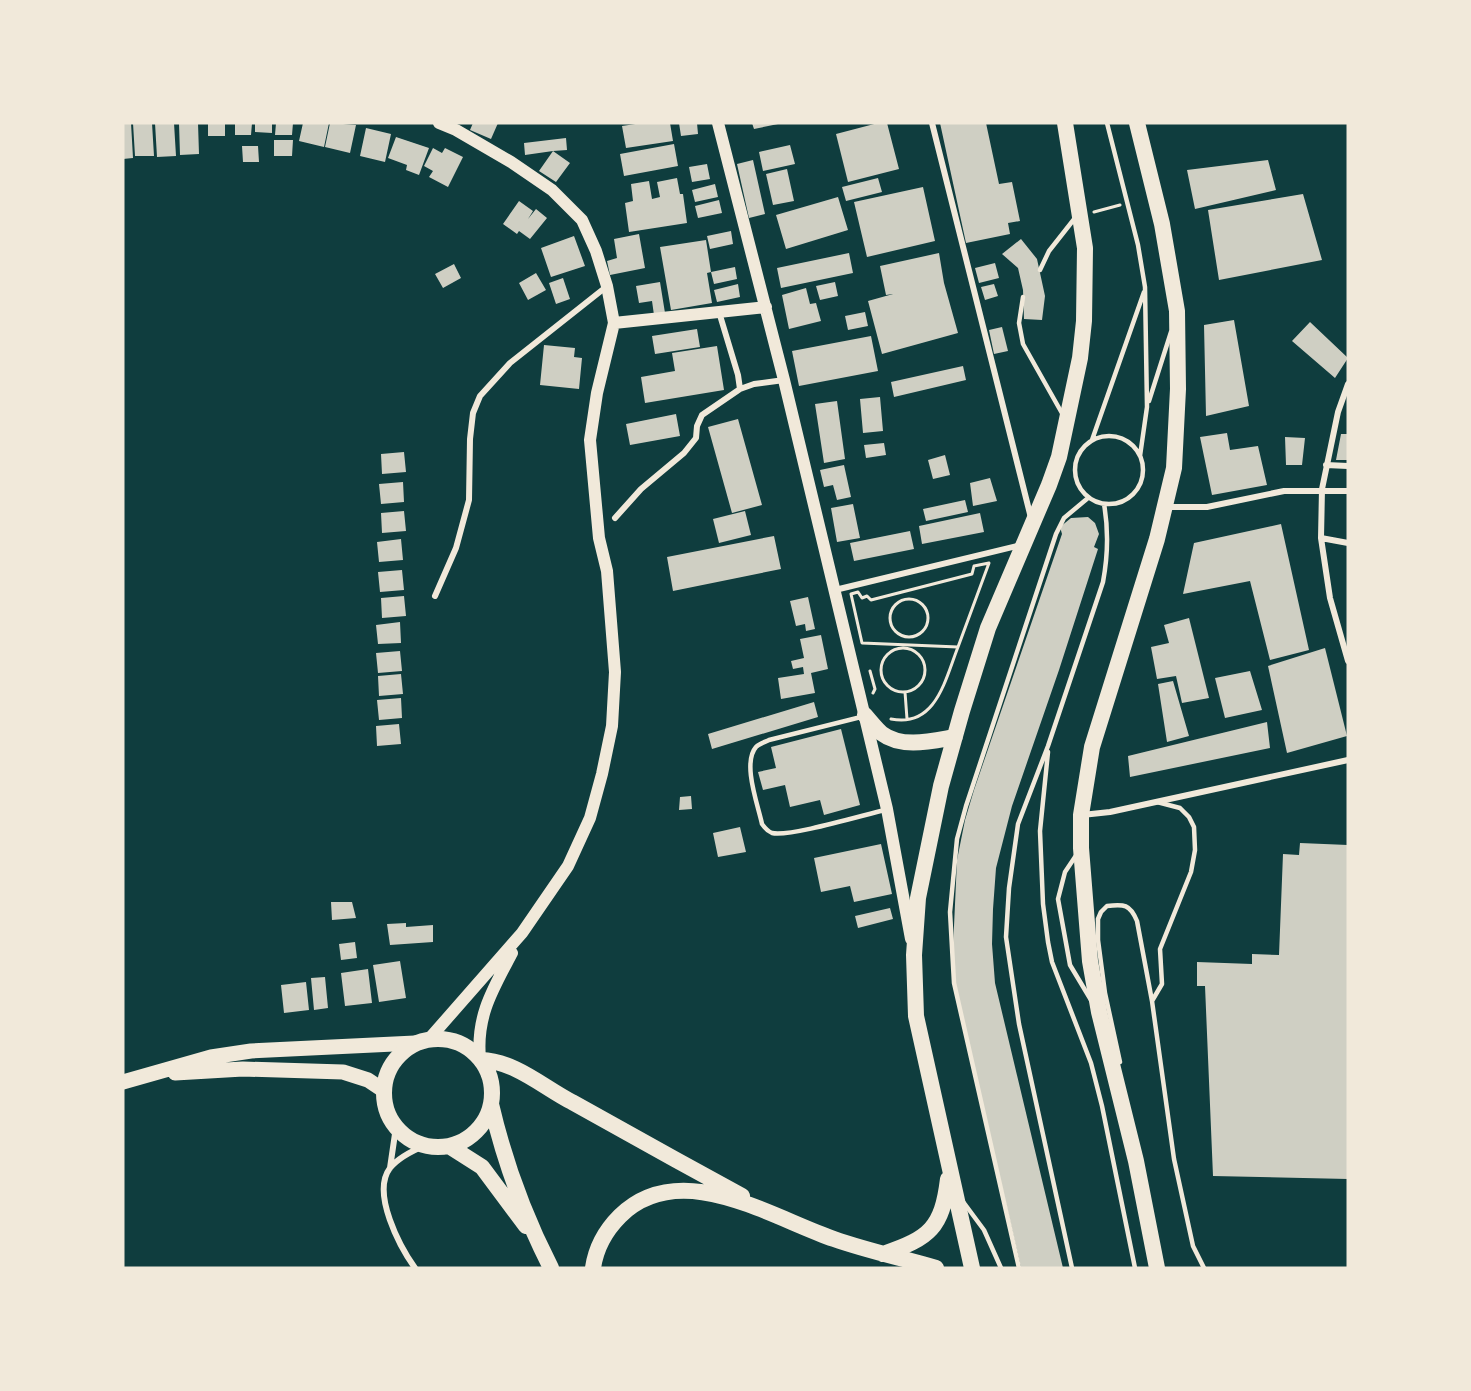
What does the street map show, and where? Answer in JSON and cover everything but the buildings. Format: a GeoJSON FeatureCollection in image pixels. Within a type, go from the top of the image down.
{"type":"FeatureCollection","features":[{"type":"Feature","properties":{"kind":"highway"},"geometry":{"type":"LineString","coordinates":[[972,1268],[916,1016],[914,955],[918,898],[941,786],[955,737],[988,628],[1033,525],[1059,457],[1080,358],[1084,321],[1085,248],[1065,123]]}},
{"type":"Feature","properties":{"kind":"highway"},"geometry":{"type":"LineString","coordinates":[[1137,123],[1162,224],[1178,311],[1178,389],[1174,468],[1166,507],[1099,724],[1087,775],[1081,815],[1081,848],[1090,961],[1099,1012],[1136,1161],[1157,1268]]}},
{"type":"Feature","properties":{"kind":"highway"},"geometry":{"type":"LineString","coordinates":[[865,716],[883,734],[896,740],[912,743],[955,737]]}},
{"type":"Feature","properties":{"kind":"highway"},"geometry":{"type":"LineString","coordinates":[[538,1244],[501,1144],[491,1104],[490,1081],[480,1059],[466,1047],[450,1040],[422,1041],[396,1058],[387,1073],[383,1090],[385,1107],[396,1128],[412,1141],[426,1145],[448,1146],[463,1153],[482,1167],[538,1244],[551,1268]]}},
{"type":"Feature","properties":{"kind":"highway"},"geometry":{"type":"LineString","coordinates":[[480,1059],[502,1063],[514,1069],[780,1217]]}},
{"type":"Feature","properties":{"kind":"highway"},"geometry":{"type":"LineString","coordinates":[[448,1146],[473,1134],[484,1121],[491,1104]]}},
{"type":"Feature","properties":{"kind":"highway"},"geometry":{"type":"LineString","coordinates":[[883,1255],[910,1245],[935,1224],[942,1213],[950,1166]]}},
{"type":"Feature","properties":{"kind":"highway"},"geometry":{"type":"LineString","coordinates":[[593,1268],[595,1256],[607,1229],[625,1211],[655,1194],[691,1190],[737,1200],[832,1238],[883,1255],[936,1268]]}},
{"type":"Feature","properties":{"kind":"main road"},"geometry":{"type":"LineString","coordinates":[[439,123],[456,130],[511,162],[552,190],[582,220],[596,251],[607,286],[614,323],[597,393],[590,440],[599,538],[608,571],[615,672],[612,726],[590,818],[568,866],[522,933],[488,1001],[481,1020],[478,1040],[480,1059]]}},
{"type":"Feature","properties":{"kind":"main road"},"geometry":{"type":"LineString","coordinates":[[718,123],[766,307],[865,716],[887,810],[914,955]]}},
{"type":"Feature","properties":{"kind":"main road"},"geometry":{"type":"LineString","coordinates":[[614,323],[766,307]]}},
{"type":"Feature","properties":{"kind":"main road"},"geometry":{"type":"LineString","coordinates":[[123,1082],[211,1057],[251,1051],[422,1041],[522,933]]}},
{"type":"Feature","properties":{"kind":"main road"},"geometry":{"type":"LineString","coordinates":[[145,1074],[243,1069],[343,1072],[368,1080],[383,1090]]}},
{"type":"Feature","properties":{"kind":"street"},"geometry":{"type":"LineString","coordinates":[[932,123],[1033,525]]}},
{"type":"Feature","properties":{"kind":"street"},"geometry":{"type":"LineString","coordinates":[[435,596],[456,548],[469,500],[470,439],[473,413],[480,396],[510,363],[607,286]]}},
{"type":"Feature","properties":{"kind":"street"},"geometry":{"type":"LineString","coordinates":[[719,312],[740,389]]}},
{"type":"Feature","properties":{"kind":"street"},"geometry":{"type":"LineString","coordinates":[[615,518],[641,489],[684,453],[696,438],[697,426],[702,415],[740,389],[754,384],[784,380]]}},
{"type":"Feature","properties":{"kind":"street"},"geometry":{"type":"LineString","coordinates":[[1348,384],[1338,412],[1326,465],[1322,489],[1321,538],[1330,598],[1348,661]]}},
{"type":"Feature","properties":{"kind":"street"},"geometry":{"type":"LineString","coordinates":[[1326,465],[1348,466]]}},
{"type":"Feature","properties":{"kind":"street"},"geometry":{"type":"LineString","coordinates":[[1166,507],[1207,507],[1284,491],[1322,489],[1348,491]]}},
{"type":"Feature","properties":{"kind":"street"},"geometry":{"type":"LineString","coordinates":[[1321,538],[1348,543]]}},
{"type":"Feature","properties":{"kind":"street"},"geometry":{"type":"LineString","coordinates":[[835,590],[1025,544]]}},
{"type":"Feature","properties":{"kind":"street"},"geometry":{"type":"LineString","coordinates":[[1340,636],[1348,635]]}},
{"type":"Feature","properties":{"kind":"street"},"geometry":{"type":"LineString","coordinates":[[1081,815],[1110,812],[1348,760]]}},
{"type":"Feature","properties":{"kind":"street"},"geometry":{"type":"LineString","coordinates":[[396,1128],[384,1194],[398,1239],[415,1268]]}},
{"type":"Feature","properties":{"kind":"street"},"geometry":{"type":"LineString","coordinates":[[390,1168],[426,1145]]}},
{"type":"Feature","properties":{"kind":"lane"},"geometry":{"type":"LineString","coordinates":[[1107,123],[1138,245],[1145,287],[1147,406],[1140,456]]}},
{"type":"Feature","properties":{"kind":"lane"},"geometry":{"type":"LineString","coordinates":[[1040,270],[1049,251],[1080,212]]}},
{"type":"Feature","properties":{"kind":"lane"},"geometry":{"type":"LineString","coordinates":[[1092,441],[1145,287]]}},
{"type":"Feature","properties":{"kind":"lane"},"geometry":{"type":"LineString","coordinates":[[1023,297],[1019,323],[1023,344],[1067,422]]}},
{"type":"Feature","properties":{"kind":"lane"},"geometry":{"type":"LineString","coordinates":[[1147,406],[1178,311]]}},
{"type":"Feature","properties":{"kind":"lane"},"geometry":{"type":"LineString","coordinates":[[1103,437],[1125,440],[1140,456],[1143,467],[1138,488],[1131,496],[1119,502],[1104,504],[1089,498],[1080,490],[1075,480],[1074,469],[1077,458],[1083,448],[1092,441],[1103,437]]}},
{"type":"Feature","properties":{"kind":"lane"},"geometry":{"type":"LineString","coordinates":[[1019,1268],[956,995],[950,931],[952,879],[957,840],[966,806],[1056,534],[1064,518],[1089,498]]}},
{"type":"Feature","properties":{"kind":"lane"},"geometry":{"type":"LineString","coordinates":[[1072,1268],[1019,1024],[1006,937],[1009,888],[1018,825],[1048,746],[1103,582],[1108,555],[1104,504]]}},
{"type":"Feature","properties":{"kind":"lane"},"geometry":{"type":"LineString","coordinates":[[865,716],[769,740],[756,746],[751,756],[750,769],[762,824],[766,830],[774,834],[792,832],[887,810]]}},
{"type":"Feature","properties":{"kind":"lane"},"geometry":{"type":"LineString","coordinates":[[1048,746],[1040,831],[1043,904],[1048,942],[1052,962],[1091,1064],[1100,1095],[1135,1268]]}},
{"type":"Feature","properties":{"kind":"lane"},"geometry":{"type":"LineString","coordinates":[[1152,1001],[1162,984],[1160,949],[1191,872],[1195,850],[1194,827],[1189,817],[1180,808],[1157,802]]}},
{"type":"Feature","properties":{"kind":"lane"},"geometry":{"type":"LineString","coordinates":[[1081,848],[1065,872],[1058,899],[1070,965],[1099,1012]]}},
{"type":"Feature","properties":{"kind":"lane"},"geometry":{"type":"LineString","coordinates":[[1120,1064],[1105,993],[1098,940],[1098,919],[1107,906],[1125,905],[1132,911],[1137,921],[1152,1001],[1174,1159],[1193,1246],[1204,1268]]}},
{"type":"Feature","properties":{"kind":"lane"},"geometry":{"type":"LineString","coordinates":[[1120,1073],[1121,1101]]}},
{"type":"Feature","properties":{"kind":"lane"},"geometry":{"type":"LineString","coordinates":[[956,1191],[984,1230],[1000,1268]]}},
{"type":"Feature","properties":{"kind":"path"},"geometry":{"type":"LineString","coordinates":[[865,652],[851,594],[858,592],[862,598],[867,596],[871,600],[972,574],[974,566],[989,563],[941,691],[932,706],[920,717],[886,718]]}},
{"type":"Feature","properties":{"kind":"path"},"geometry":{"type":"LineString","coordinates":[[903,591],[905,600]]}},
{"type":"Feature","properties":{"kind":"path"},"geometry":{"type":"LineString","coordinates":[[914,599],[927,611],[927,623],[920,633],[905,636],[893,627],[890,615],[896,604],[914,599]]}},
{"type":"Feature","properties":{"kind":"path"},"geometry":{"type":"LineString","coordinates":[[905,636],[905,646]]}},
{"type":"Feature","properties":{"kind":"path"},"geometry":{"type":"LineString","coordinates":[[862,643],[958,647]]}},
{"type":"Feature","properties":{"kind":"path"},"geometry":{"type":"LineString","coordinates":[[905,646],[921,657],[926,670],[921,684],[916,689],[905,692],[894,691],[883,682],[880,667],[888,654],[894,649],[905,646]]}},
{"type":"Feature","properties":{"kind":"path"},"geometry":{"type":"LineString","coordinates":[[867,662],[875,689],[868,699]]}},
{"type":"Feature","properties":{"kind":"path"},"geometry":{"type":"LineString","coordinates":[[905,692],[907,719]]}}]}
